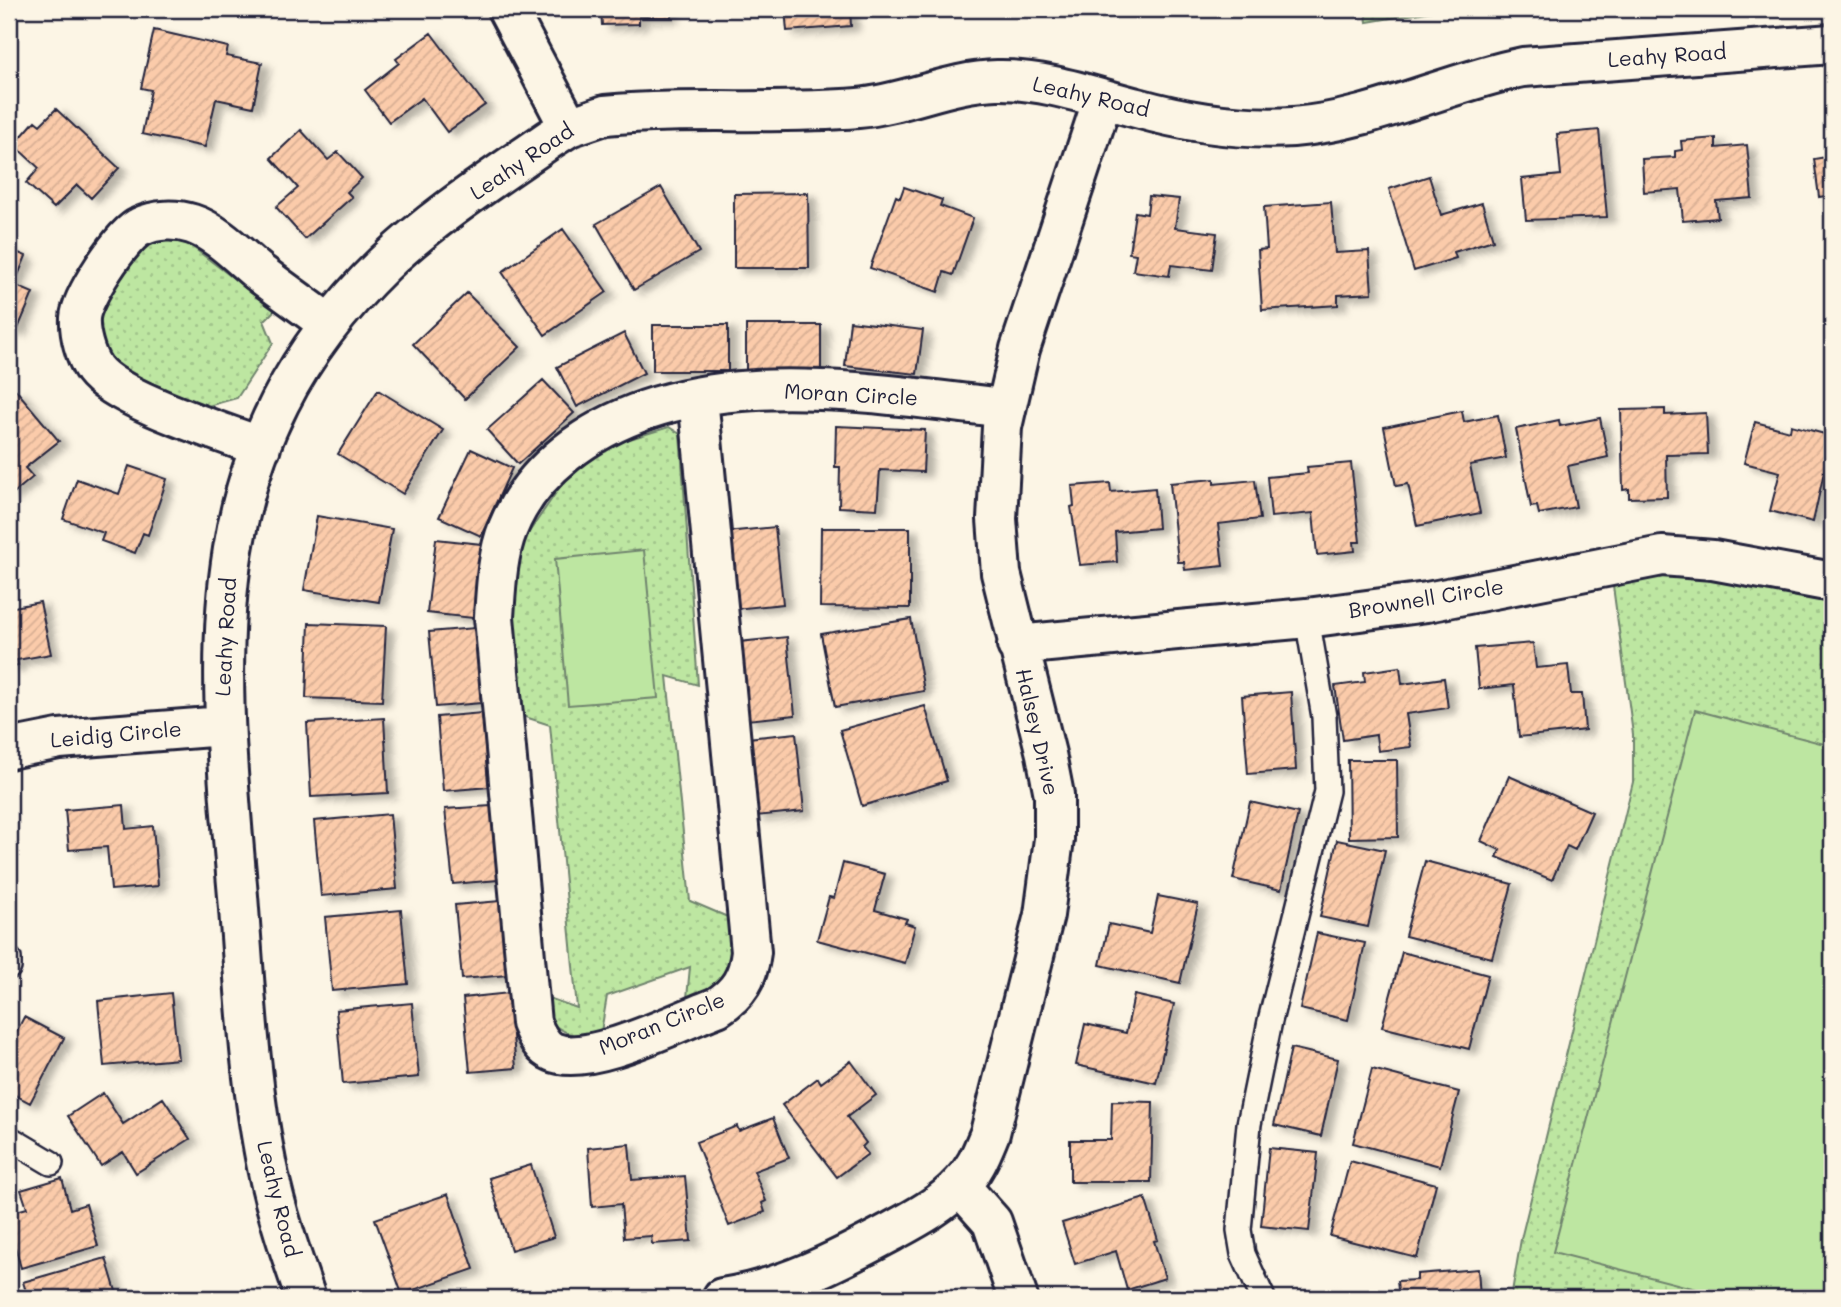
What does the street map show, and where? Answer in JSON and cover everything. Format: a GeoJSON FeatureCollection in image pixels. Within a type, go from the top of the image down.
{"type":"FeatureCollection","features":[{"type":"Feature","properties":{"kind":"street"},"geometry":{"type":"LineString","coordinates":[[507,9],[569,127]]}},
{"type":"Feature","properties":{"kind":"street","name":"Leahy Road"},"geometry":{"type":"LineString","coordinates":[[306,1298],[286,1242],[267,1167],[254,1070],[223,726],[222,630],[237,521],[261,447],[296,374],[329,324],[385,264],[422,232],[569,127],[604,114],[861,107],[968,83],[997,80],[1063,88],[1236,127],[1295,127],[1407,103],[1476,77],[1523,67],[1832,44]]}},
{"type":"Feature","properties":{"kind":"street","name":"Halsey Drive"},"geometry":{"type":"LineString","coordinates":[[722,1298],[771,1288],[811,1273],[904,1224],[960,1185],[977,1164],[990,1133],[1044,915],[1050,878],[1054,795],[1001,573],[997,519],[1005,408],[1039,289],[1103,99]]}},
{"type":"Feature","properties":{"kind":"street"},"geometry":{"type":"LineString","coordinates":[[261,447],[129,394],[103,379],[92,367],[85,350],[80,318],[84,303],[124,238],[147,224],[176,220],[207,231],[329,324]]}},
{"type":"Feature","properties":{"kind":"street","name":"Moran Circle"},"geometry":{"type":"LineString","coordinates":[[698,397],[751,952],[749,970],[731,998],[717,1007],[599,1051],[575,1056],[553,1052],[539,1040],[531,1023],[494,617],[500,560],[507,529],[525,496],[547,468],[610,423],[648,408],[698,397],[787,390],[839,390],[1005,408]]}},
{"type":"Feature","properties":{"kind":"street","name":"Brownell Circle"},"geometry":{"type":"LineString","coordinates":[[1017,645],[1307,618],[1427,602],[1662,556],[1713,560],[1832,582]]}},
{"type":"Feature","properties":{"kind":"street","name":"Leidig Circle"},"geometry":{"type":"LineString","coordinates":[[9,749],[59,739],[223,726]]}},
{"type":"Feature","properties":{"kind":"street"},"geometry":{"type":"LineString","coordinates":[[960,1185],[992,1222],[1018,1298]]}},
{"type":"Feature","properties":{"kind":"lane"},"geometry":{"type":"LineString","coordinates":[[1263,1298],[1243,1254],[1238,1230],[1249,1124],[1270,1021],[1327,792],[1324,717],[1307,618]]}},
{"type":"Feature","properties":{"kind":"lane"},"geometry":{"type":"LineString","coordinates":[[9,959],[9,967]]}},
{"type":"Feature","properties":{"kind":"lane"},"geometry":{"type":"LineString","coordinates":[[9,1138],[51,1163]]}},
{"type":"Feature","properties":{"kind":"green space"},"geometry":{"type":"Polygon","coordinates":[[[1365,9],[1439,9],[1439,10],[1367,22],[1365,9]]]}},
{"type":"Feature","properties":{"kind":"green space"},"geometry":{"type":"Polygon","coordinates":[[[174,240],[190,245],[275,310],[264,321],[273,343],[237,398],[208,406],[142,383],[102,355],[94,317],[133,249],[152,242],[174,240]]]}},
{"type":"Feature","properties":{"kind":"green space"},"geometry":{"type":"Polygon","coordinates":[[[669,427],[680,434],[698,685],[667,676],[690,901],[730,918],[730,964],[716,983],[686,1008],[690,967],[607,996],[601,1032],[582,1037],[552,1024],[546,997],[577,1008],[550,725],[519,715],[511,600],[523,541],[566,478],[610,445],[669,427]]]}},
{"type":"Feature","properties":{"kind":"green space"},"geometry":{"type":"Polygon","coordinates":[[[644,550],[658,698],[568,705],[555,559],[644,550]]]}},
{"type":"Feature","properties":{"kind":"green space"},"geometry":{"type":"Polygon","coordinates":[[[1610,564],[1832,582],[1832,1298],[1511,1298],[1521,1239],[1633,782],[1633,734],[1610,564]]]}},
{"type":"Feature","properties":{"kind":"green space"},"geometry":{"type":"Polygon","coordinates":[[[1695,710],[1832,746],[1832,1298],[1731,1298],[1553,1252],[1695,710]]]}},
{"type":"Feature","properties":{"kind":"building"},"geometry":{"type":"Polygon","coordinates":[[[601,9],[671,9],[671,17],[639,17],[639,24],[602,25],[601,9]]]}},
{"type":"Feature","properties":{"kind":"building"},"geometry":{"type":"Polygon","coordinates":[[[785,9],[850,9],[851,26],[787,31],[785,9]]]}},
{"type":"Feature","properties":{"kind":"building"},"geometry":{"type":"Polygon","coordinates":[[[154,30],[228,47],[226,56],[262,63],[253,107],[216,99],[205,147],[142,134],[151,90],[141,88],[154,30]]]}},
{"type":"Feature","properties":{"kind":"building"},"geometry":{"type":"Polygon","coordinates":[[[431,33],[485,105],[447,132],[422,98],[389,122],[365,90],[399,63],[396,59],[431,33]]]}},
{"type":"Feature","properties":{"kind":"building"},"geometry":{"type":"Polygon","coordinates":[[[56,109],[119,168],[91,198],[77,185],[54,208],[26,183],[39,168],[14,145],[35,121],[40,125],[56,109]]]}},
{"type":"Feature","properties":{"kind":"building"},"geometry":{"type":"Polygon","coordinates":[[[301,130],[328,160],[338,152],[362,178],[347,192],[352,197],[305,239],[276,207],[298,188],[271,158],[301,130]]]}},
{"type":"Feature","properties":{"kind":"building"},"geometry":{"type":"Polygon","coordinates":[[[1599,130],[1607,217],[1526,220],[1522,179],[1561,175],[1557,134],[1599,130]]]}},
{"type":"Feature","properties":{"kind":"building"},"geometry":{"type":"Polygon","coordinates":[[[1716,138],[1716,148],[1747,145],[1752,198],[1716,201],[1718,218],[1683,221],[1680,189],[1644,192],[1642,159],[1675,157],[1675,151],[1682,150],[1681,141],[1716,138]]]}},
{"type":"Feature","properties":{"kind":"building"},"geometry":{"type":"Polygon","coordinates":[[[1832,156],[1832,195],[1819,197],[1814,159],[1832,156]]]}},
{"type":"Feature","properties":{"kind":"building"},"geometry":{"type":"Polygon","coordinates":[[[1429,176],[1441,215],[1482,203],[1493,240],[1454,252],[1456,258],[1414,271],[1389,189],[1429,176]]]}},
{"type":"Feature","properties":{"kind":"building"},"geometry":{"type":"Polygon","coordinates":[[[661,187],[699,252],[634,290],[596,224],[661,187]]]}},
{"type":"Feature","properties":{"kind":"building"},"geometry":{"type":"Polygon","coordinates":[[[904,187],[942,200],[940,206],[973,218],[953,275],[944,272],[938,292],[870,268],[896,196],[900,198],[904,187]]]}},
{"type":"Feature","properties":{"kind":"building"},"geometry":{"type":"Polygon","coordinates":[[[808,193],[809,268],[734,268],[734,194],[808,193]]]}},
{"type":"Feature","properties":{"kind":"building"},"geometry":{"type":"Polygon","coordinates":[[[1149,196],[1179,199],[1175,228],[1217,233],[1212,270],[1171,265],[1169,276],[1133,271],[1136,254],[1129,253],[1135,212],[1147,214],[1149,196]]]}},
{"type":"Feature","properties":{"kind":"building"},"geometry":{"type":"Polygon","coordinates":[[[1331,202],[1335,253],[1369,251],[1372,293],[1338,295],[1338,305],[1262,310],[1258,250],[1267,249],[1264,207],[1331,202]]]}},
{"type":"Feature","properties":{"kind":"building"},"geometry":{"type":"Polygon","coordinates":[[[563,229],[607,292],[545,335],[502,272],[563,229]]]}},
{"type":"Feature","properties":{"kind":"building"},"geometry":{"type":"Polygon","coordinates":[[[9,249],[26,256],[14,285],[33,293],[17,331],[9,328],[9,249]]]}},
{"type":"Feature","properties":{"kind":"building"},"geometry":{"type":"Polygon","coordinates":[[[467,293],[520,347],[465,399],[413,344],[467,293]]]}},
{"type":"Feature","properties":{"kind":"building"},"geometry":{"type":"Polygon","coordinates":[[[850,321],[923,330],[917,374],[845,366],[850,321]]]}},
{"type":"Feature","properties":{"kind":"building"},"geometry":{"type":"Polygon","coordinates":[[[653,325],[728,325],[728,371],[653,371],[653,325]]]}},
{"type":"Feature","properties":{"kind":"building"},"geometry":{"type":"Polygon","coordinates":[[[746,325],[821,325],[821,371],[746,371],[746,325]]]}},
{"type":"Feature","properties":{"kind":"building"},"geometry":{"type":"Polygon","coordinates":[[[624,333],[644,373],[577,407],[557,367],[624,333]]]}},
{"type":"Feature","properties":{"kind":"building"},"geometry":{"type":"Polygon","coordinates":[[[543,380],[574,413],[518,464],[487,430],[543,380]]]}},
{"type":"Feature","properties":{"kind":"building"},"geometry":{"type":"Polygon","coordinates":[[[16,390],[59,441],[25,468],[33,477],[9,497],[9,396],[16,390]]]}},
{"type":"Feature","properties":{"kind":"building"},"geometry":{"type":"Polygon","coordinates":[[[378,390],[443,430],[403,494],[338,454],[378,390]]]}},
{"type":"Feature","properties":{"kind":"building"},"geometry":{"type":"Polygon","coordinates":[[[1665,409],[1665,415],[1706,413],[1708,454],[1666,455],[1667,497],[1629,498],[1629,489],[1623,490],[1621,410],[1665,409]]]}},
{"type":"Feature","properties":{"kind":"building"},"geometry":{"type":"Polygon","coordinates":[[[1462,411],[1464,422],[1498,415],[1506,458],[1470,465],[1480,513],[1417,526],[1408,484],[1396,486],[1384,427],[1462,411]]]}},
{"type":"Feature","properties":{"kind":"building"},"geometry":{"type":"Polygon","coordinates":[[[1600,418],[1608,457],[1568,466],[1576,507],[1539,514],[1537,506],[1531,507],[1516,429],[1559,420],[1560,426],[1600,418]]]}},
{"type":"Feature","properties":{"kind":"building"},"geometry":{"type":"Polygon","coordinates":[[[1755,422],[1790,431],[1791,425],[1832,436],[1813,522],[1770,511],[1780,472],[1744,463],[1755,422]]]}},
{"type":"Feature","properties":{"kind":"building"},"geometry":{"type":"Polygon","coordinates":[[[836,426],[925,430],[923,472],[880,470],[877,509],[839,507],[840,467],[835,467],[836,426]]]}},
{"type":"Feature","properties":{"kind":"building"},"geometry":{"type":"Polygon","coordinates":[[[471,449],[512,468],[481,536],[439,517],[471,449]]]}},
{"type":"Feature","properties":{"kind":"building"},"geometry":{"type":"Polygon","coordinates":[[[1351,463],[1360,542],[1354,542],[1355,551],[1317,555],[1313,513],[1271,517],[1267,477],[1308,473],[1307,467],[1351,463]]]}},
{"type":"Feature","properties":{"kind":"building"},"geometry":{"type":"Polygon","coordinates":[[[129,466],[167,479],[148,535],[143,533],[135,553],[101,541],[104,533],[63,519],[77,479],[119,494],[129,466]]]}},
{"type":"Feature","properties":{"kind":"building"},"geometry":{"type":"Polygon","coordinates":[[[1214,479],[1214,484],[1255,480],[1260,519],[1218,524],[1223,566],[1185,570],[1184,562],[1178,562],[1170,483],[1214,479]]]}},
{"type":"Feature","properties":{"kind":"building"},"geometry":{"type":"Polygon","coordinates":[[[1110,483],[1111,492],[1155,488],[1158,528],[1115,532],[1117,562],[1080,565],[1071,507],[1074,506],[1072,486],[1110,483]]]}},
{"type":"Feature","properties":{"kind":"building"},"geometry":{"type":"Polygon","coordinates":[[[317,516],[392,529],[379,602],[304,590],[317,516]]]}},
{"type":"Feature","properties":{"kind":"building"},"geometry":{"type":"Polygon","coordinates":[[[775,527],[783,604],[735,609],[727,532],[775,527]]]}},
{"type":"Feature","properties":{"kind":"building"},"geometry":{"type":"Polygon","coordinates":[[[821,528],[910,528],[910,608],[820,607],[821,528]]]}},
{"type":"Feature","properties":{"kind":"building"},"geometry":{"type":"Polygon","coordinates":[[[436,539],[481,544],[473,618],[427,613],[436,539]]]}},
{"type":"Feature","properties":{"kind":"building"},"geometry":{"type":"Polygon","coordinates":[[[40,602],[51,654],[17,660],[18,665],[9,667],[9,608],[40,602]]]}},
{"type":"Feature","properties":{"kind":"building"},"geometry":{"type":"Polygon","coordinates":[[[911,619],[924,691],[835,707],[821,634],[911,619]]]}},
{"type":"Feature","properties":{"kind":"building"},"geometry":{"type":"Polygon","coordinates":[[[309,623],[386,626],[382,701],[306,698],[309,623]]]}},
{"type":"Feature","properties":{"kind":"building"},"geometry":{"type":"Polygon","coordinates":[[[475,628],[481,703],[436,707],[429,632],[475,628]]]}},
{"type":"Feature","properties":{"kind":"building"},"geometry":{"type":"Polygon","coordinates":[[[787,637],[795,715],[747,720],[739,642],[787,637]]]}},
{"type":"Feature","properties":{"kind":"building"},"geometry":{"type":"Polygon","coordinates":[[[1533,643],[1536,668],[1568,665],[1571,694],[1582,694],[1585,730],[1519,737],[1514,685],[1479,689],[1475,648],[1533,643]]]}},
{"type":"Feature","properties":{"kind":"building"},"geometry":{"type":"Polygon","coordinates":[[[1400,667],[1402,684],[1444,678],[1448,708],[1406,714],[1411,747],[1378,751],[1376,735],[1343,740],[1335,686],[1365,682],[1364,672],[1400,667]]]}},
{"type":"Feature","properties":{"kind":"building"},"geometry":{"type":"Polygon","coordinates":[[[1291,692],[1296,770],[1248,774],[1242,696],[1291,692]]]}},
{"type":"Feature","properties":{"kind":"building"},"geometry":{"type":"Polygon","coordinates":[[[925,706],[947,781],[862,806],[840,730],[925,706]]]}},
{"type":"Feature","properties":{"kind":"building"},"geometry":{"type":"Polygon","coordinates":[[[482,713],[489,787],[443,791],[437,717],[482,713]]]}},
{"type":"Feature","properties":{"kind":"building"},"geometry":{"type":"Polygon","coordinates":[[[384,718],[388,793],[311,797],[307,723],[384,718]]]}},
{"type":"Feature","properties":{"kind":"building"},"geometry":{"type":"Polygon","coordinates":[[[796,733],[804,811],[756,816],[748,738],[796,733]]]}},
{"type":"Feature","properties":{"kind":"building"},"geometry":{"type":"Polygon","coordinates":[[[1348,760],[1397,760],[1398,837],[1349,838],[1348,760]]]}},
{"type":"Feature","properties":{"kind":"building"},"geometry":{"type":"Polygon","coordinates":[[[1509,776],[1592,812],[1575,850],[1567,846],[1552,880],[1497,857],[1500,850],[1481,841],[1509,776]]]}},
{"type":"Feature","properties":{"kind":"building"},"geometry":{"type":"Polygon","coordinates":[[[1250,802],[1298,813],[1281,890],[1233,879],[1250,802]]]}},
{"type":"Feature","properties":{"kind":"building"},"geometry":{"type":"Polygon","coordinates":[[[124,805],[126,829],[153,826],[158,886],[111,890],[107,847],[69,850],[65,810],[124,805]]]}},
{"type":"Feature","properties":{"kind":"building"},"geometry":{"type":"Polygon","coordinates":[[[491,806],[498,880],[453,884],[445,809],[491,806]]]}},
{"type":"Feature","properties":{"kind":"building"},"geometry":{"type":"Polygon","coordinates":[[[390,814],[397,889],[321,896],[314,821],[390,814]]]}},
{"type":"Feature","properties":{"kind":"building"},"geometry":{"type":"Polygon","coordinates":[[[1337,840],[1385,850],[1368,927],[1320,917],[1337,840]]]}},
{"type":"Feature","properties":{"kind":"building"},"geometry":{"type":"Polygon","coordinates":[[[1425,861],[1512,884],[1492,958],[1405,936],[1425,861]]]}},
{"type":"Feature","properties":{"kind":"building"},"geometry":{"type":"Polygon","coordinates":[[[843,863],[885,874],[875,910],[907,919],[905,923],[915,926],[905,963],[817,940],[829,897],[834,898],[843,863]]]}},
{"type":"Feature","properties":{"kind":"building"},"geometry":{"type":"Polygon","coordinates":[[[1158,896],[1198,904],[1180,983],[1100,965],[1109,924],[1150,933],[1158,896]]]}},
{"type":"Feature","properties":{"kind":"building"},"geometry":{"type":"Polygon","coordinates":[[[500,901],[507,975],[462,979],[455,905],[500,901]]]}},
{"type":"Feature","properties":{"kind":"building"},"geometry":{"type":"Polygon","coordinates":[[[401,910],[408,984],[332,991],[325,917],[401,910]]]}},
{"type":"Feature","properties":{"kind":"building"},"geometry":{"type":"Polygon","coordinates":[[[1317,933],[1365,943],[1348,1020],[1300,1009],[1317,933]]]}},
{"type":"Feature","properties":{"kind":"building"},"geometry":{"type":"Polygon","coordinates":[[[1402,952],[1488,975],[1469,1049],[1382,1027],[1402,952]]]}},
{"type":"Feature","properties":{"kind":"building"},"geometry":{"type":"Polygon","coordinates":[[[171,993],[178,1059],[104,1066],[98,1001],[171,993]]]}},
{"type":"Feature","properties":{"kind":"building"},"geometry":{"type":"Polygon","coordinates":[[[509,993],[516,1068],[470,1072],[463,998],[509,993]]]}},
{"type":"Feature","properties":{"kind":"building"},"geometry":{"type":"Polygon","coordinates":[[[1134,995],[1174,1004],[1156,1083],[1076,1065],[1085,1024],[1126,1033],[1134,995]]]}},
{"type":"Feature","properties":{"kind":"building"},"geometry":{"type":"Polygon","coordinates":[[[412,1003],[419,1077],[343,1084],[336,1010],[412,1003]]]}},
{"type":"Feature","properties":{"kind":"building"},"geometry":{"type":"Polygon","coordinates":[[[24,1017],[64,1038],[30,1103],[9,1092],[9,1046],[24,1017]]]}},
{"type":"Feature","properties":{"kind":"building"},"geometry":{"type":"Polygon","coordinates":[[[1291,1048],[1338,1059],[1321,1136],[1274,1125],[1291,1048]]]}},
{"type":"Feature","properties":{"kind":"building"},"geometry":{"type":"Polygon","coordinates":[[[851,1061],[876,1095],[847,1117],[866,1143],[862,1147],[868,1154],[837,1177],[782,1105],[818,1078],[821,1083],[851,1061]]]}},
{"type":"Feature","properties":{"kind":"building"},"geometry":{"type":"Polygon","coordinates":[[[1372,1069],[1459,1092],[1440,1166],[1353,1143],[1372,1069]]]}},
{"type":"Feature","properties":{"kind":"building"},"geometry":{"type":"Polygon","coordinates":[[[103,1093],[123,1124],[163,1098],[190,1139],[136,1173],[123,1152],[101,1166],[68,1116],[103,1093]]]}},
{"type":"Feature","properties":{"kind":"building"},"geometry":{"type":"Polygon","coordinates":[[[1112,1101],[1153,1102],[1151,1182],[1070,1182],[1070,1140],[1111,1140],[1112,1101]]]}},
{"type":"Feature","properties":{"kind":"building"},"geometry":{"type":"Polygon","coordinates":[[[773,1118],[789,1158],[754,1171],[766,1201],[762,1203],[765,1212],[729,1226],[696,1142],[737,1126],[739,1131],[773,1118]]]}},
{"type":"Feature","properties":{"kind":"building"},"geometry":{"type":"Polygon","coordinates":[[[629,1144],[632,1180],[685,1176],[691,1241],[652,1244],[651,1236],[624,1238],[621,1204],[592,1207],[588,1148],[629,1144]]]}},
{"type":"Feature","properties":{"kind":"building"},"geometry":{"type":"Polygon","coordinates":[[[1269,1148],[1318,1153],[1309,1231],[1261,1226],[1269,1148]]]}},
{"type":"Feature","properties":{"kind":"building"},"geometry":{"type":"Polygon","coordinates":[[[1350,1161],[1436,1184],[1417,1258],[1330,1236],[1350,1161]]]}},
{"type":"Feature","properties":{"kind":"building"},"geometry":{"type":"Polygon","coordinates":[[[531,1165],[554,1237],[511,1250],[489,1178],[531,1165]]]}},
{"type":"Feature","properties":{"kind":"building"},"geometry":{"type":"Polygon","coordinates":[[[62,1178],[70,1209],[86,1204],[98,1246],[21,1268],[9,1225],[9,1213],[27,1208],[21,1190],[62,1178]]]}},
{"type":"Feature","properties":{"kind":"building"},"geometry":{"type":"Polygon","coordinates":[[[448,1194],[474,1269],[402,1294],[375,1219],[448,1194]]]}},
{"type":"Feature","properties":{"kind":"building"},"geometry":{"type":"Polygon","coordinates":[[[1145,1198],[1158,1240],[1154,1241],[1165,1278],[1127,1290],[1116,1251],[1075,1264],[1062,1223],[1145,1198]]]}},
{"type":"Feature","properties":{"kind":"building"},"geometry":{"type":"Polygon","coordinates":[[[106,1258],[118,1298],[28,1298],[23,1282],[106,1258]]]}},
{"type":"Feature","properties":{"kind":"building"},"geometry":{"type":"Polygon","coordinates":[[[1478,1269],[1480,1298],[1399,1298],[1397,1281],[1417,1280],[1417,1274],[1478,1269]]]}},
{"type":"Feature","properties":{"kind":"building"},"geometry":{"type":"Polygon","coordinates":[[[1327,1289],[1332,1298],[1309,1298],[1327,1289]]]}}]}
